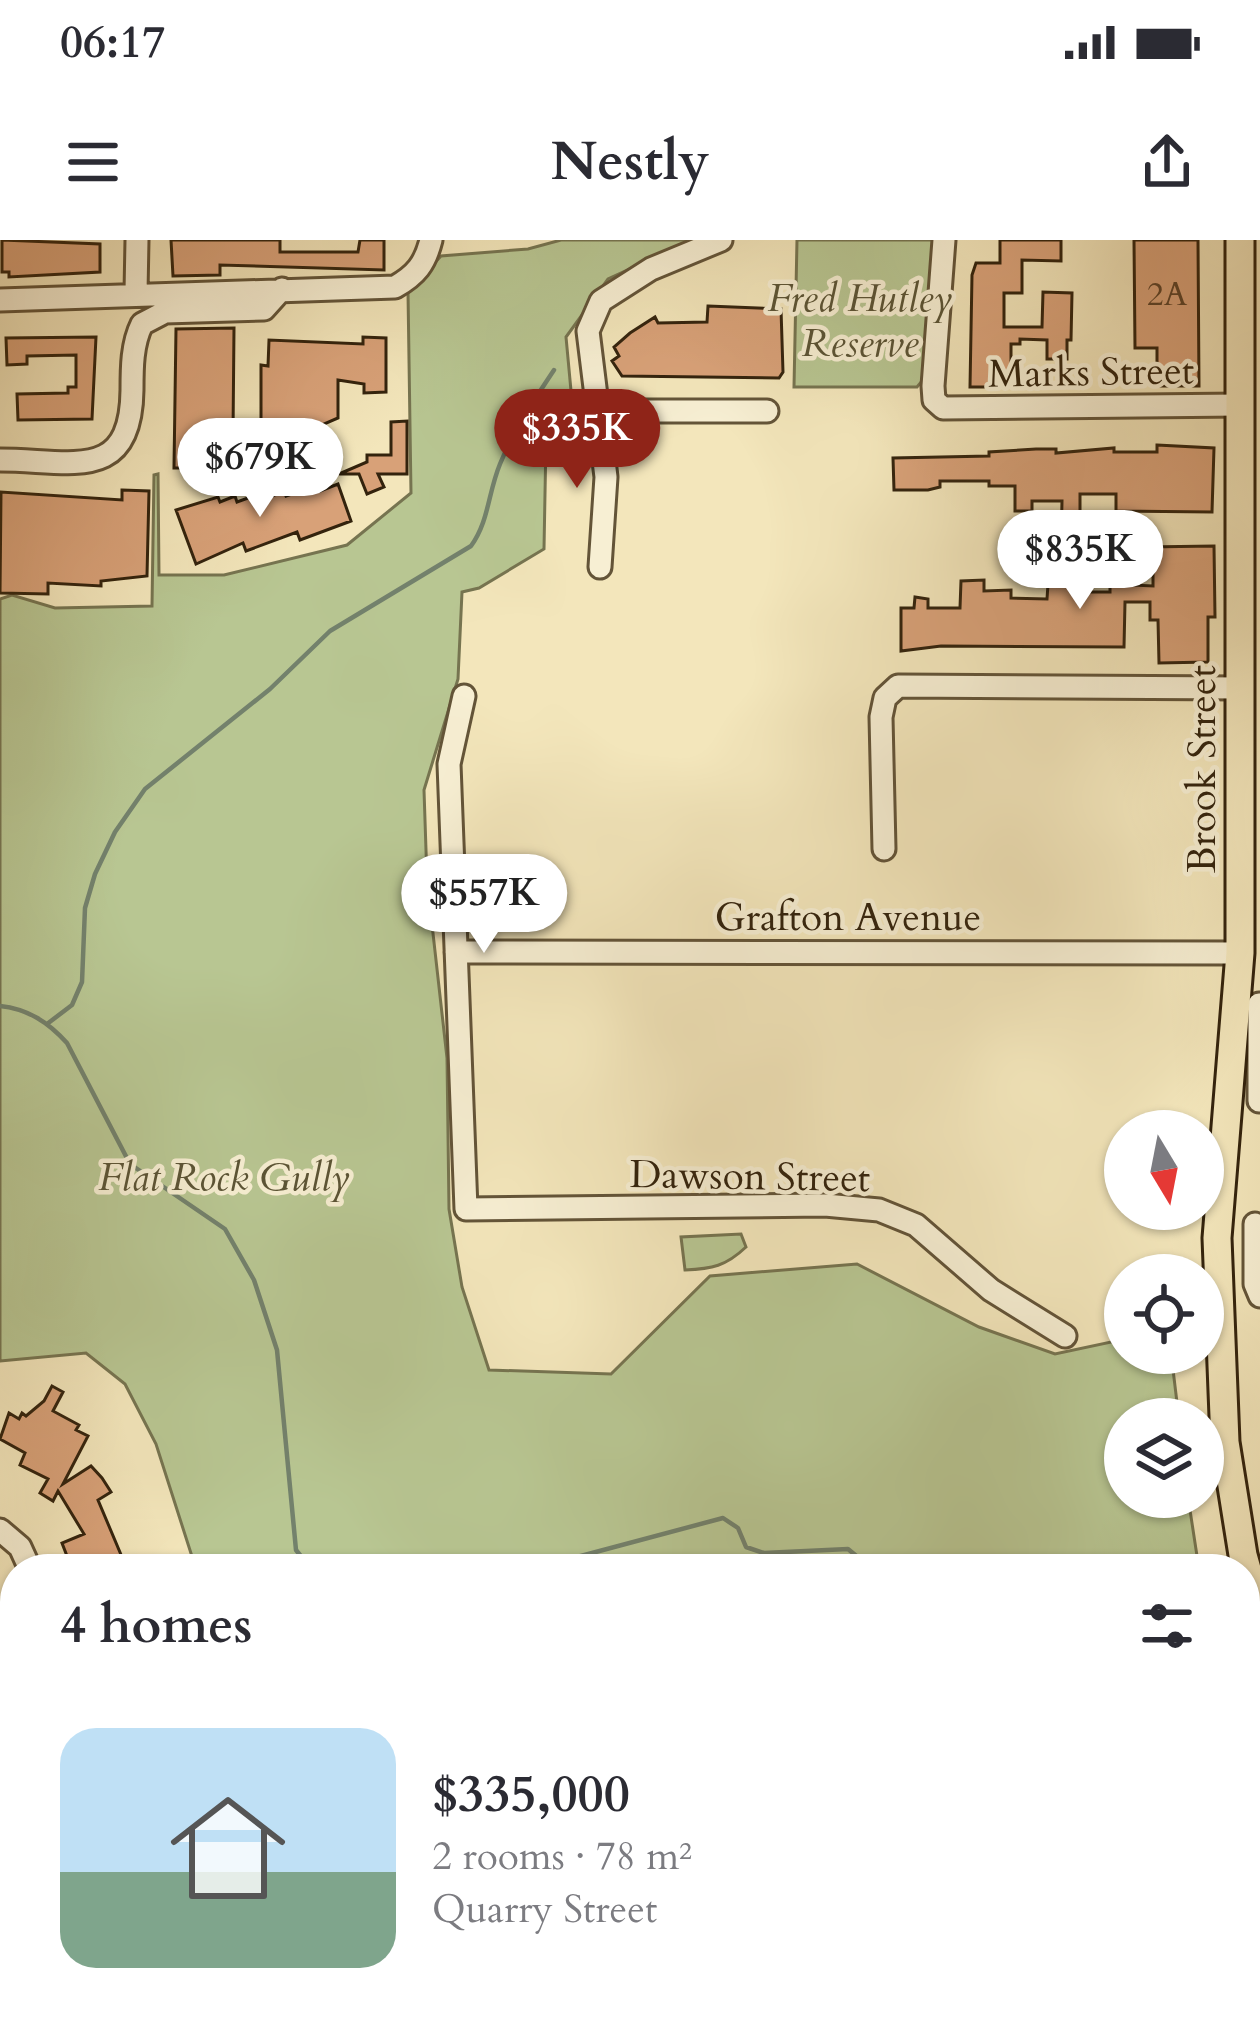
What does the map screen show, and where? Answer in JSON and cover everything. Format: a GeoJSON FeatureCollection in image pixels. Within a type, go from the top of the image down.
{"type":"FeatureCollection","features":[{"type":"Feature","properties":{"kind":"main road","name":"Brook Street"},"geometry":{"type":"LineString","coordinates":[[1240,240],[1250,272],[1240,405],[1250,572],[1240,688],[1251,841],[1240,952],[1246,1058],[1217,1238],[1225,1442],[1243,1554]]}},
{"type":"Feature","properties":{"kind":"street"},"geometry":{"type":"LineString","coordinates":[[136,240],[136,292]]}},
{"type":"Feature","properties":{"kind":"street"},"geometry":{"type":"LineString","coordinates":[[0,300],[395,287],[413,277],[427,260],[431,240]]}},
{"type":"Feature","properties":{"kind":"street"},"geometry":{"type":"LineString","coordinates":[[601,567],[606,477],[588,331],[601,301],[651,269],[721,240]]}},
{"type":"Feature","properties":{"kind":"street","name":"Marks Street"},"geometry":{"type":"LineString","coordinates":[[944,240],[933,386],[934,400],[944,408],[1240,405]]}},
{"type":"Feature","properties":{"kind":"street"},"geometry":{"type":"LineString","coordinates":[[0,460],[92,460],[110,455],[130,429],[135,344],[142,324],[165,312],[264,309],[282,289]]}},
{"type":"Feature","properties":{"kind":"street"},"geometry":{"type":"LineString","coordinates":[[598,411],[767,411]]}},
{"type":"Feature","properties":{"kind":"street"},"geometry":{"type":"LineString","coordinates":[[884,849],[880,717],[890,691],[908,684],[1240,688]]}},
{"type":"Feature","properties":{"kind":"street"},"geometry":{"type":"LineString","coordinates":[[456,952],[448,764],[464,696]]}},
{"type":"Feature","properties":{"kind":"street","name":"Grafton Avenue"},"geometry":{"type":"LineString","coordinates":[[456,952],[1240,952]]}},
{"type":"Feature","properties":{"kind":"street","name":"Dawson Street"},"geometry":{"type":"LineString","coordinates":[[456,952],[466,1209],[825,1205],[879,1210],[916,1225],[1005,1301],[1065,1336]]}},
{"type":"Feature","properties":{"kind":"street"},"geometry":{"type":"LineString","coordinates":[[1259,1004],[1246,1058],[1259,1101]]}},
{"type":"Feature","properties":{"kind":"street"},"geometry":{"type":"LineString","coordinates":[[1255,1224],[1260,1296]]}},
{"type":"Feature","properties":{"kind":"street"},"geometry":{"type":"LineString","coordinates":[[0,1530],[23,1554]]}},
{"type":"Feature","properties":{"kind":"green space","name":"Flat Rock Gully"},"geometry":{"type":"Polygon","coordinates":[[[561,240],[693,240],[608,279],[566,337],[574,423],[546,439],[544,549],[479,588],[462,592],[458,679],[424,790],[427,880],[447,1058],[449,1209],[462,1287],[489,1370],[611,1374],[710,1276],[857,1264],[979,1327],[1055,1354],[1104,1344],[1104,1374],[1174,1374],[1176,1398],[1104,1398],[1104,1518],[1191,1518],[1197,1554],[191,1554],[156,1444],[125,1384],[86,1353],[0,1361],[0,599],[12,595],[55,608],[152,606],[154,475],[158,474],[159,575],[224,575],[347,545],[411,493],[408,292],[441,256],[528,249],[561,240]]]}},
{"type":"Feature","properties":{"kind":"green space","name":"Fred Hutley Reserve"},"geometry":{"type":"Polygon","coordinates":[[[797,240],[935,240],[922,381],[917,387],[794,387],[797,240]]]}},
{"type":"Feature","properties":{"kind":"green space"},"geometry":{"type":"Polygon","coordinates":[[[741,1234],[746,1247],[732,1258],[685,1270],[681,1237],[741,1234]]]}},
{"type":"Feature","properties":{"kind":"building"},"geometry":{"type":"Polygon","coordinates":[[[2,240],[100,244],[100,272],[9,277],[9,272],[2,272],[2,240]]]}},
{"type":"Feature","properties":{"kind":"building"},"geometry":{"type":"Polygon","coordinates":[[[171,240],[280,240],[280,252],[358,252],[360,240],[384,240],[384,270],[220,265],[220,275],[173,276],[171,240]]]}},
{"type":"Feature","properties":{"kind":"building"},"geometry":{"type":"Polygon","coordinates":[[[1000,240],[1061,240],[1061,261],[1022,260],[1022,293],[1004,293],[1004,327],[1042,327],[1043,292],[1072,293],[1071,340],[1067,340],[1067,359],[1047,359],[1047,340],[1020,339],[1020,344],[1011,344],[1011,378],[1003,378],[1003,387],[970,387],[972,275],[976,263],[1000,263],[1000,240]]]}},
{"type":"Feature","properties":{"kind":"building"},"geometry":{"type":"Polygon","coordinates":[[[1134,240],[1198,240],[1199,386],[1157,386],[1157,348],[1135,348],[1134,240]]]}},
{"type":"Feature","properties":{"kind":"building"},"geometry":{"type":"Polygon","coordinates":[[[708,306],[781,309],[783,372],[779,378],[622,376],[612,361],[619,356],[614,347],[630,333],[655,317],[658,323],[707,322],[708,306]]]}},
{"type":"Feature","properties":{"kind":"building"},"geometry":{"type":"Polygon","coordinates":[[[234,328],[233,434],[261,434],[261,365],[268,366],[269,340],[363,344],[363,337],[386,338],[386,392],[364,393],[364,384],[338,380],[338,418],[317,427],[320,436],[273,436],[273,449],[238,449],[238,468],[174,468],[176,329],[234,328]]]}},
{"type":"Feature","properties":{"kind":"building"},"geometry":{"type":"Polygon","coordinates":[[[96,337],[92,419],[18,420],[17,394],[68,393],[68,387],[76,387],[76,355],[27,356],[27,364],[7,365],[6,338],[96,337]]]}},
{"type":"Feature","properties":{"kind":"building"},"geometry":{"type":"Polygon","coordinates":[[[407,421],[407,474],[378,474],[384,487],[367,494],[359,474],[339,474],[367,462],[367,455],[391,455],[391,422],[407,421]]]}},
{"type":"Feature","properties":{"kind":"building"},"geometry":{"type":"Polygon","coordinates":[[[1157,445],[1214,448],[1212,512],[1116,511],[1116,494],[1080,494],[1080,546],[1061,546],[1062,501],[1032,501],[1032,511],[1015,511],[1015,486],[989,486],[989,481],[940,481],[940,487],[928,490],[894,490],[893,458],[989,456],[989,452],[1036,449],[1157,452],[1157,445]]]}},
{"type":"Feature","properties":{"kind":"building"},"geometry":{"type":"Polygon","coordinates":[[[338,484],[351,521],[300,540],[297,532],[246,551],[243,543],[196,564],[176,510],[218,497],[220,502],[235,496],[237,502],[270,490],[272,496],[284,491],[286,496],[317,485],[320,491],[338,484]]]}},
{"type":"Feature","properties":{"kind":"building"},"geometry":{"type":"Polygon","coordinates":[[[122,490],[149,491],[147,576],[101,581],[101,586],[48,583],[48,594],[0,593],[1,492],[122,500],[122,490]]]}},
{"type":"Feature","properties":{"kind":"building"},"geometry":{"type":"Polygon","coordinates":[[[1214,546],[1215,617],[1208,617],[1208,662],[1159,663],[1158,620],[1150,620],[1150,602],[1125,602],[1124,647],[941,646],[901,651],[901,608],[914,608],[915,597],[928,599],[928,608],[960,608],[961,581],[984,580],[984,591],[1011,590],[1011,598],[1047,599],[1048,584],[1078,584],[1078,592],[1110,592],[1110,584],[1153,586],[1153,559],[1146,559],[1146,547],[1214,546]]]}},
{"type":"Feature","properties":{"kind":"building"},"geometry":{"type":"Polygon","coordinates":[[[52,1386],[63,1392],[53,1411],[79,1425],[76,1430],[88,1436],[63,1484],[91,1466],[102,1478],[111,1492],[98,1500],[121,1554],[66,1554],[62,1543],[84,1534],[58,1491],[53,1501],[40,1493],[48,1479],[20,1465],[25,1453],[0,1439],[9,1413],[19,1419],[44,1401],[52,1386]]]}},
{"type":"Feature","properties":{"kind":"waterway"},"geometry":{"type":"LineString","coordinates":[[47,1024],[72,1005],[82,982],[85,908],[95,874],[115,832],[145,789],[270,689],[330,631],[471,546],[506,451],[554,370]]}},
{"type":"Feature","properties":{"kind":"waterway"},"geometry":{"type":"LineString","coordinates":[[0,1006],[37,1018],[67,1043],[130,1164],[225,1229],[254,1280],[277,1350],[299,1554]]}},
{"type":"Feature","properties":{"kind":"waterway"},"geometry":{"type":"LineString","coordinates":[[588,1554],[723,1518],[738,1528],[746,1547],[764,1553],[848,1549],[854,1554]]}}]}
